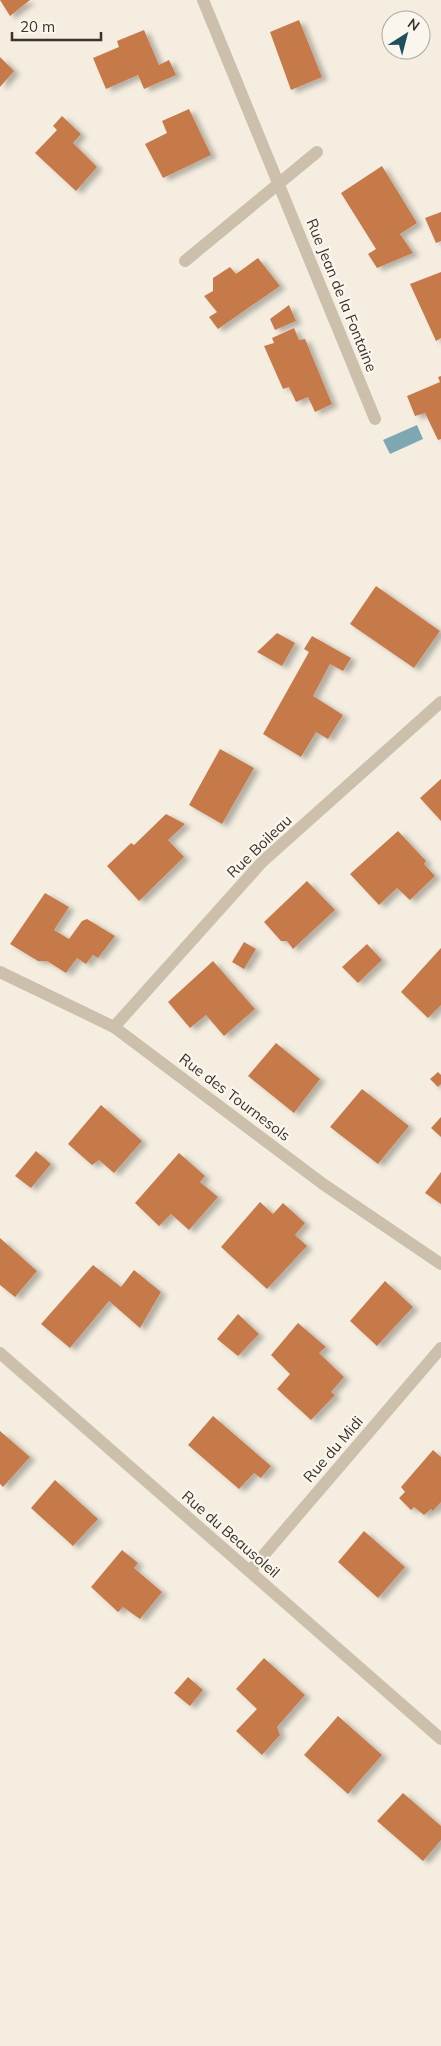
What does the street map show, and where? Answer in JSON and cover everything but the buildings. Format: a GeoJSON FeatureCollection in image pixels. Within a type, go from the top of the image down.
{"type":"FeatureCollection","features":[{"type":"Feature","properties":{"kind":"street","name":"Rue Jean de la Fontaine"},"geometry":{"type":"LineString","coordinates":[[204,0],[375,419]]}},
{"type":"Feature","properties":{"kind":"street"},"geometry":{"type":"LineString","coordinates":[[185,261],[317,152]]}},
{"type":"Feature","properties":{"kind":"street","name":"Rue Boileau"},"geometry":{"type":"LineString","coordinates":[[114,1027],[262,862],[441,702]]}},
{"type":"Feature","properties":{"kind":"street","name":"Rue des Tournesols"},"geometry":{"type":"LineString","coordinates":[[0,972],[114,1027],[323,1184],[441,1264]]}},
{"type":"Feature","properties":{"kind":"street","name":"Rue du Midi"},"geometry":{"type":"LineString","coordinates":[[250,1571],[441,1348]]}},
{"type":"Feature","properties":{"kind":"street","name":"Rue du Beausoleil"},"geometry":{"type":"LineString","coordinates":[[0,1353],[441,1739]]}},
{"type":"Feature","properties":{"kind":"water"},"geometry":{"type":"Polygon","coordinates":[[[417,425],[423,439],[390,454],[383,440],[417,425]]]}}]}
